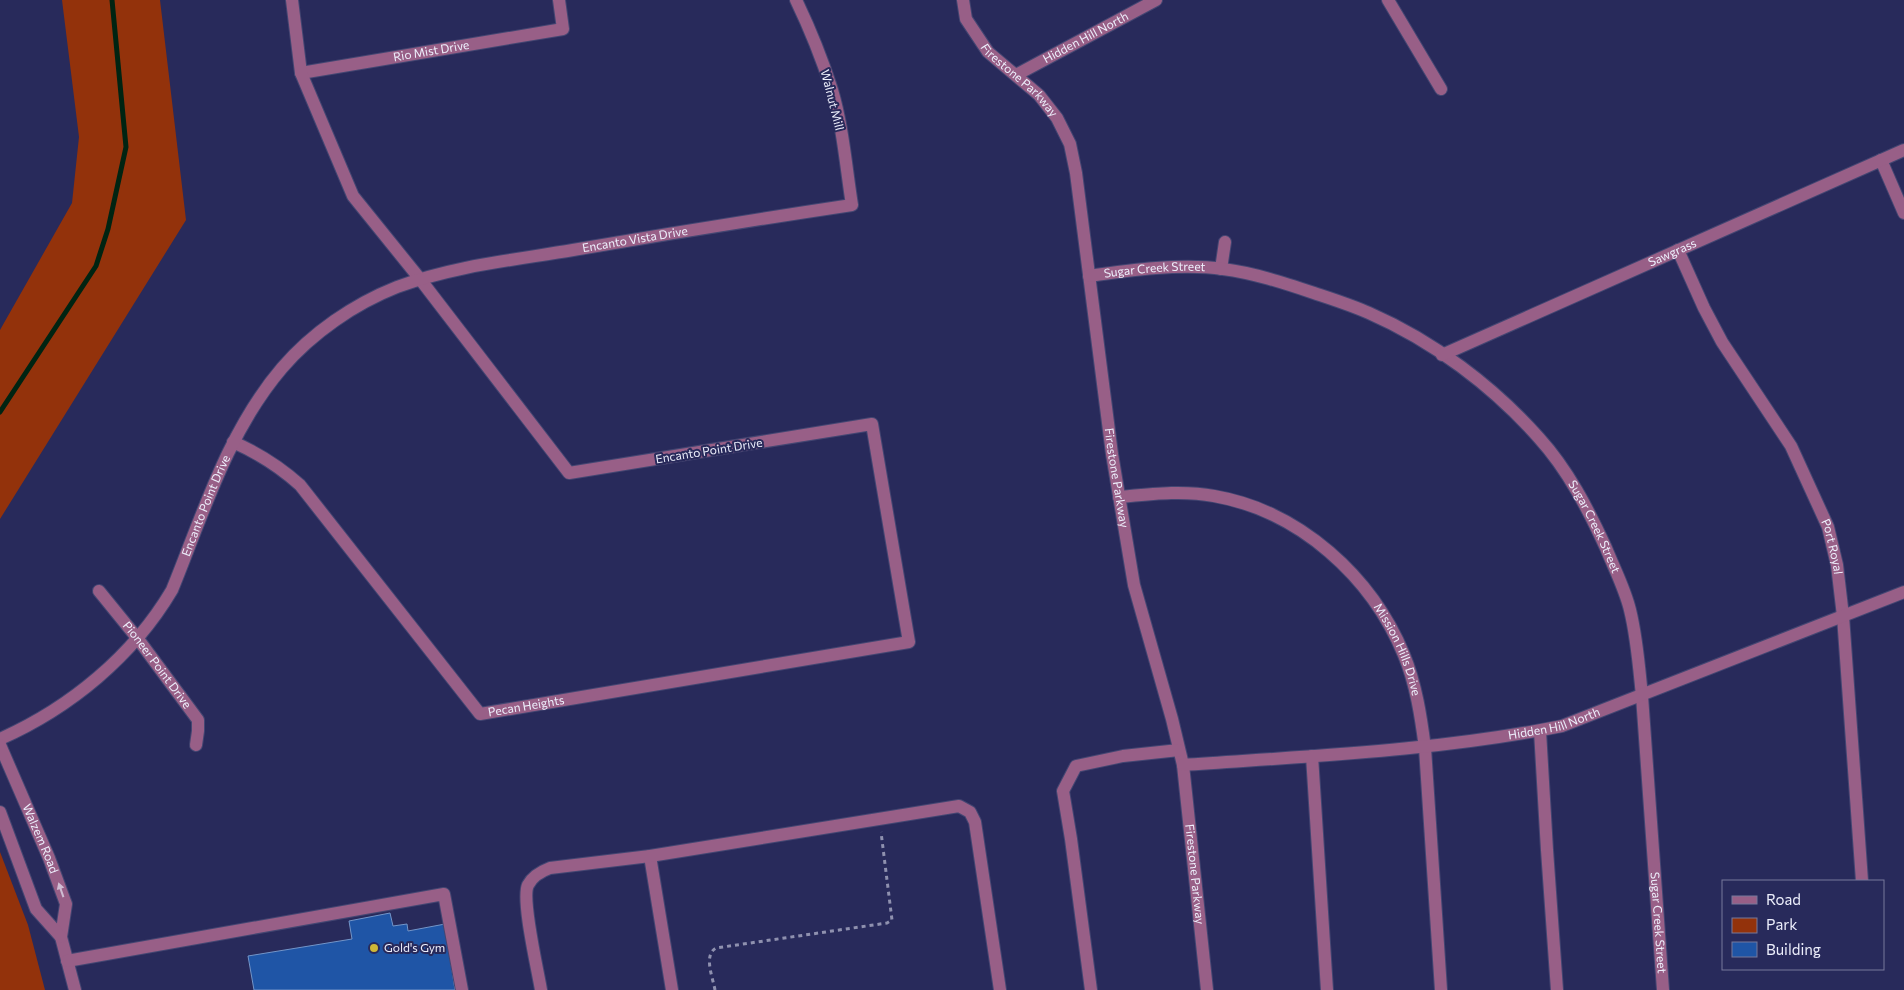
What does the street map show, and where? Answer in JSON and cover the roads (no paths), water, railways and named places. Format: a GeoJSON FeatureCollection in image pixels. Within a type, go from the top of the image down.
{"type":"FeatureCollection","features":[{"type":"Feature","properties":{"kind":"street","name":"Encanto Point Drive"},"geometry":{"type":"LineString","coordinates":[[292,0],[301,73],[353,196],[420,279],[569,473],[872,424],[910,642]]}},
{"type":"Feature","properties":{"kind":"street","name":"Rio Mist Drive"},"geometry":{"type":"LineString","coordinates":[[301,73],[563,29],[559,0]]}},
{"type":"Feature","properties":{"kind":"street","name":"Walnut Mill"},"geometry":{"type":"LineString","coordinates":[[796,0],[813,37],[832,91],[852,205]]}},
{"type":"Feature","properties":{"kind":"street","name":"Firestone Parkway"},"geometry":{"type":"LineString","coordinates":[[963,0],[966,19],[988,52],[1039,95],[1057,118],[1070,144],[1076,173],[1112,454],[1134,584],[1183,765],[1207,990]]}},
{"type":"Feature","properties":{"kind":"street","name":"Hidden Hill North"},"geometry":{"type":"LineString","coordinates":[[1016,75],[1156,0]]}},
{"type":"Feature","properties":{"kind":"street"},"geometry":{"type":"LineString","coordinates":[[1388,0],[1441,89]]}},
{"type":"Feature","properties":{"kind":"street","name":"Sawgrass"},"geometry":{"type":"LineString","coordinates":[[1442,355],[1904,150]]}},
{"type":"Feature","properties":{"kind":"street"},"geometry":{"type":"LineString","coordinates":[[1881,160],[1904,213]]}},
{"type":"Feature","properties":{"kind":"street","name":"Encanto Vista Drive"},"geometry":{"type":"LineString","coordinates":[[420,279],[499,262],[852,205]]}},
{"type":"Feature","properties":{"kind":"street","name":"Sugar Creek Street"},"geometry":{"type":"LineString","coordinates":[[1222,269],[1225,242]]}},
{"type":"Feature","properties":{"kind":"street","name":"Port Royal"},"geometry":{"type":"LineString","coordinates":[[1678,250],[1704,308],[1722,342],[1791,446],[1828,527],[1836,564],[1843,616],[1862,880]]}},
{"type":"Feature","properties":{"kind":"street","name":"Sugar Creek Street"},"geometry":{"type":"LineString","coordinates":[[1089,276],[1162,268],[1222,269],[1280,281],[1370,313],[1419,339],[1442,355],[1499,398],[1539,438],[1576,489],[1598,531],[1630,609],[1638,651],[1642,696],[1663,990]]}},
{"type":"Feature","properties":{"kind":"street","name":"Encanto Point Drive"},"geometry":{"type":"LineString","coordinates":[[0,739],[25,728],[57,710],[117,661],[138,639],[161,609],[172,590],[233,442],[281,369],[335,320],[394,288],[420,279]]}},
{"type":"Feature","properties":{"kind":"street","name":"Pecan Heights"},"geometry":{"type":"LineString","coordinates":[[233,442],[260,454],[300,485],[480,714],[910,642]]}},
{"type":"Feature","properties":{"kind":"street","name":"Mission Hills Drive"},"geometry":{"type":"LineString","coordinates":[[1119,497],[1158,493],[1192,493],[1215,496],[1260,510],[1307,535],[1328,551],[1348,568],[1381,610],[1405,657],[1422,719],[1442,990]]}},
{"type":"Feature","properties":{"kind":"street","name":"Pioneer Point Drive"},"geometry":{"type":"LineString","coordinates":[[99,591],[138,639],[198,720],[196,745]]}},
{"type":"Feature","properties":{"kind":"street","name":"Hidden Hill North"},"geometry":{"type":"LineString","coordinates":[[1183,765],[1425,748],[1562,726],[1904,592]]}},
{"type":"Feature","properties":{"kind":"street"},"geometry":{"type":"LineString","coordinates":[[1540,731],[1557,990]]}},
{"type":"Feature","properties":{"kind":"street","name":"Walzem Road"},"geometry":{"type":"LineString","coordinates":[[0,745],[22,791],[66,904],[61,937],[75,990]]}},
{"type":"Feature","properties":{"kind":"street"},"geometry":{"type":"LineString","coordinates":[[1091,990],[1063,791],[1076,766],[1123,756],[1180,750]]}},
{"type":"Feature","properties":{"kind":"street"},"geometry":{"type":"LineString","coordinates":[[1312,756],[1327,990]]}},
{"type":"Feature","properties":{"kind":"street"},"geometry":{"type":"LineString","coordinates":[[541,990],[526,901],[528,885],[539,873],[550,868],[650,856],[958,806],[970,812],[975,822],[1000,990]]}},
{"type":"Feature","properties":{"kind":"street"},"geometry":{"type":"LineString","coordinates":[[0,812],[36,910],[61,937]]}},
{"type":"Feature","properties":{"kind":"street"},"geometry":{"type":"LineString","coordinates":[[650,856],[672,990]]}},
{"type":"Feature","properties":{"kind":"street"},"geometry":{"type":"LineString","coordinates":[[66,961],[444,894],[462,990]]}},
{"type":"Feature","properties":{"kind":"waterway"},"geometry":{"type":"LineString","coordinates":[[0,412],[96,266],[108,229],[126,147],[112,0]]}},
{"type":"Feature","properties":{"kind":"place","name":"Gold's Gym"},"geometry":{"type":"Point","coordinates":[374,948]}}]}
